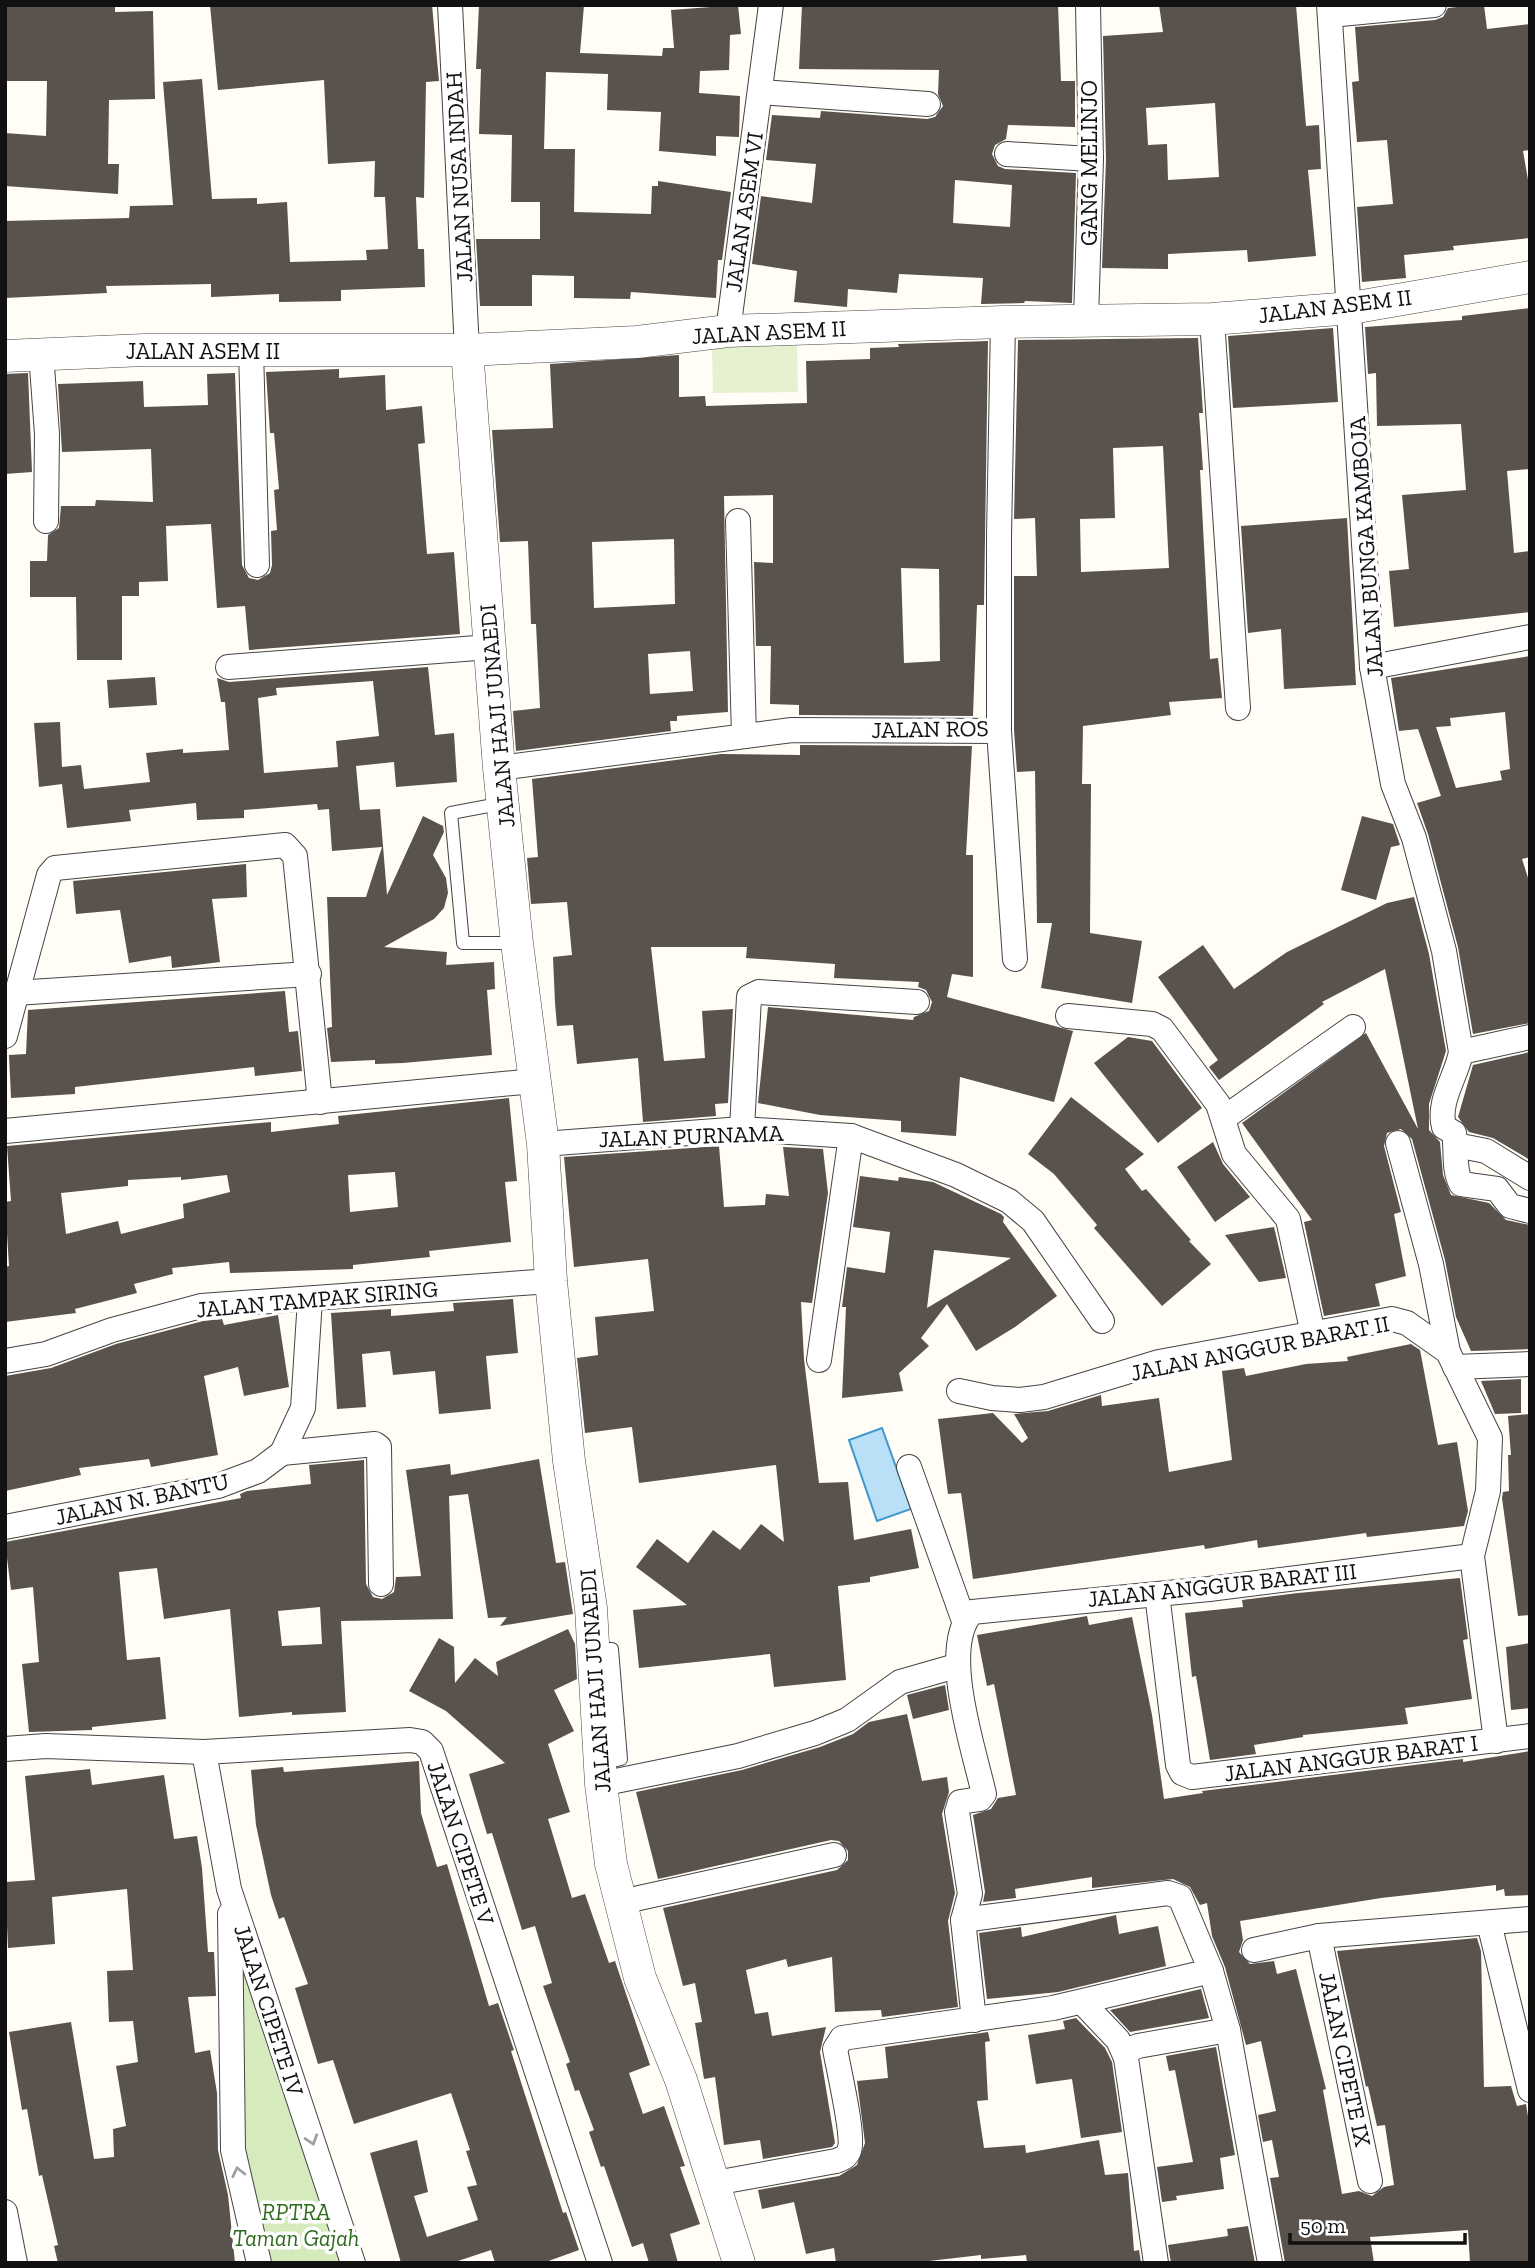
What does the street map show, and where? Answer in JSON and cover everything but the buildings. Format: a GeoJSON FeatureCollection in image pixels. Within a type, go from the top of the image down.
{"type":"FeatureCollection","features":[{"type":"Feature","properties":{"kind":"street","name":"JALAN NUSA INDAH"},"geometry":{"type":"LineString","coordinates":[[450,5],[467,349]]}},
{"type":"Feature","properties":{"kind":"street","name":"JALAN ASEM VI"},"geometry":{"type":"LineString","coordinates":[[727,331],[771,5]]}},
{"type":"Feature","properties":{"kind":"street","name":"GANG MELINJO"},"geometry":{"type":"LineString","coordinates":[[1086,320],[1091,159],[1088,5]]}},
{"type":"Feature","properties":{"kind":"street"},"geometry":{"type":"LineString","coordinates":[[1330,10],[1434,5]]}},
{"type":"Feature","properties":{"kind":"street","name":"JALAN BUNGA KAMBOJA"},"geometry":{"type":"LineString","coordinates":[[1330,10],[1372,667],[1393,784],[1414,838],[1444,951],[1461,1052]]}},
{"type":"Feature","properties":{"kind":"street"},"geometry":{"type":"LineString","coordinates":[[760,92],[928,104]]}},
{"type":"Feature","properties":{"kind":"street"},"geometry":{"type":"LineString","coordinates":[[1007,154],[1091,159]]}},
{"type":"Feature","properties":{"kind":"street","name":"JALAN ASEM II"},"geometry":{"type":"LineString","coordinates":[[5,356],[251,350],[467,349],[637,342],[727,331],[1003,322],[1212,319],[1350,308],[1530,277]]}},
{"type":"Feature","properties":{"kind":"street"},"geometry":{"type":"LineString","coordinates":[[1212,319],[1238,708]]}},
{"type":"Feature","properties":{"kind":"street","name":"JALAN ROS"},"geometry":{"type":"LineString","coordinates":[[499,768],[792,730],[999,731],[1003,322]]}},
{"type":"Feature","properties":{"kind":"street","name":"JALAN HAJI JUNAEDI"},"geometry":{"type":"LineString","coordinates":[[467,349],[499,768],[517,943],[543,1144],[551,1281],[569,1461],[583,1542],[594,1649],[601,1774],[611,1864],[640,1978],[681,2080],[739,2263]]}},
{"type":"Feature","properties":{"kind":"street"},"geometry":{"type":"LineString","coordinates":[[251,350],[257,565]]}},
{"type":"Feature","properties":{"kind":"street"},"geometry":{"type":"LineString","coordinates":[[41,354],[47,434],[46,521]]}},
{"type":"Feature","properties":{"kind":"street"},"geometry":{"type":"LineString","coordinates":[[738,521],[744,736]]}},
{"type":"Feature","properties":{"kind":"street"},"geometry":{"type":"LineString","coordinates":[[1372,667],[1530,637]]}},
{"type":"Feature","properties":{"kind":"street"},"geometry":{"type":"LineString","coordinates":[[228,667],[490,648]]}},
{"type":"Feature","properties":{"kind":"street"},"geometry":{"type":"LineString","coordinates":[[999,731],[1015,959]]}},
{"type":"Feature","properties":{"kind":"street"},"geometry":{"type":"LineString","coordinates":[[5,1036],[50,875],[58,866],[285,845],[295,856],[320,1102]]}},
{"type":"Feature","properties":{"kind":"street"},"geometry":{"type":"LineString","coordinates":[[15,993],[309,974]]}},
{"type":"Feature","properties":{"kind":"street"},"geometry":{"type":"LineString","coordinates":[[742,1129],[749,997],[760,992],[917,1002]]}},
{"type":"Feature","properties":{"kind":"street"},"geometry":{"type":"LineString","coordinates":[[1068,1016],[1152,1024],[1162,1029],[1207,1088],[1224,1118],[1234,1154],[1288,1219],[1313,1334]]}},
{"type":"Feature","properties":{"kind":"street"},"geometry":{"type":"LineString","coordinates":[[1224,1118],[1353,1027]]}},
{"type":"Feature","properties":{"kind":"street"},"geometry":{"type":"LineString","coordinates":[[1530,1037],[1461,1052],[1459,1065],[1448,1087],[1442,1117],[1444,1127],[1454,1133],[1457,1175],[1461,1184],[1497,1189],[1510,1206],[1530,1211]]}},
{"type":"Feature","properties":{"kind":"street"},"geometry":{"type":"LineString","coordinates":[[5,1131],[534,1081]]}},
{"type":"Feature","properties":{"kind":"street","name":"JALAN PURNAMA"},"geometry":{"type":"LineString","coordinates":[[543,1144],[742,1129],[851,1136],[956,1175],[1009,1201],[1033,1221],[1102,1321]]}},
{"type":"Feature","properties":{"kind":"street"},"geometry":{"type":"LineString","coordinates":[[819,1360],[851,1136]]}},
{"type":"Feature","properties":{"kind":"street"},"geometry":{"type":"LineString","coordinates":[[1398,1143],[1431,1264],[1451,1360],[1530,1364]]}},
{"type":"Feature","properties":{"kind":"street"},"geometry":{"type":"LineString","coordinates":[[1456,1145],[1486,1151],[1530,1178]]}},
{"type":"Feature","properties":{"kind":"street","name":"JALAN TAMPAK SIRING"},"geometry":{"type":"LineString","coordinates":[[5,1361],[57,1351],[112,1330],[201,1306],[551,1281]]}},
{"type":"Feature","properties":{"kind":"street","name":"JALAN N. BANTU"},"geometry":{"type":"LineString","coordinates":[[5,1527],[218,1486],[258,1471],[282,1452],[303,1408],[310,1299]]}},
{"type":"Feature","properties":{"kind":"street","name":"JALAN ANGGUR BARAT II"},"geometry":{"type":"LineString","coordinates":[[959,1391],[992,1398],[1020,1400],[1044,1397],[1159,1362],[1392,1320],[1407,1323],[1451,1360],[1487,1429],[1492,1453],[1488,1491],[1472,1556],[1496,1741]]}},
{"type":"Feature","properties":{"kind":"street"},"geometry":{"type":"LineString","coordinates":[[282,1452],[375,1444],[379,1447],[381,1584]]}},
{"type":"Feature","properties":{"kind":"street"},"geometry":{"type":"LineString","coordinates":[[909,1466],[968,1616],[956,1666],[984,1794],[980,1799],[960,1802],[957,1806],[970,1894],[963,1920],[974,2020]]}},
{"type":"Feature","properties":{"kind":"street","name":"JALAN ANGGUR BARAT III"},"geometry":{"type":"LineString","coordinates":[[968,1616],[1472,1556]]}},
{"type":"Feature","properties":{"kind":"street","name":"JALAN ANGGUR BARAT I"},"geometry":{"type":"LineString","coordinates":[[1157,1594],[1178,1765],[1182,1773],[1192,1777],[1530,1736]]}},
{"type":"Feature","properties":{"kind":"street"},"geometry":{"type":"LineString","coordinates":[[601,1774],[748,1753],[815,1733],[848,1720],[900,1682],[956,1666]]}},
{"type":"Feature","properties":{"kind":"street","name":"JALAN CIPETE V"},"geometry":{"type":"LineString","coordinates":[[5,1749],[46,1746],[204,1752],[410,1740],[422,1742],[431,1751],[600,2263]]}},
{"type":"Feature","properties":{"kind":"street","name":"JALAN CIPETE IV"},"geometry":{"type":"LineString","coordinates":[[204,1752],[229,1889],[353,2263]]}},
{"type":"Feature","properties":{"kind":"street"},"geometry":{"type":"LineString","coordinates":[[621,1902],[834,1854]]}},
{"type":"Feature","properties":{"kind":"street"},"geometry":{"type":"LineString","coordinates":[[229,1889],[233,2150],[259,2263]]}},
{"type":"Feature","properties":{"kind":"street"},"geometry":{"type":"LineString","coordinates":[[963,1920],[1175,1894],[1180,1897],[1211,1971],[1228,2030],[1270,2263]]}},
{"type":"Feature","properties":{"kind":"street"},"geometry":{"type":"LineString","coordinates":[[1254,1950],[1319,1936],[1530,1919]]}},
{"type":"Feature","properties":{"kind":"street"},"geometry":{"type":"LineString","coordinates":[[1489,1923],[1518,2006],[1530,2090]]}},
{"type":"Feature","properties":{"kind":"street","name":"JALAN CIPETE IX"},"geometry":{"type":"LineString","coordinates":[[1319,1936],[1370,2181]]}},
{"type":"Feature","properties":{"kind":"street"},"geometry":{"type":"LineString","coordinates":[[715,2183],[836,2161],[847,2154],[850,2148],[846,2108],[835,2049],[842,2038],[1082,2002],[1211,1971]]}},
{"type":"Feature","properties":{"kind":"street"},"geometry":{"type":"LineString","coordinates":[[1082,2002],[1118,2040],[1126,2058],[1156,2263]]}},
{"type":"Feature","properties":{"kind":"street"},"geometry":{"type":"LineString","coordinates":[[1126,2058],[1128,2050],[1138,2046],[1228,2030]]}},
{"type":"Feature","properties":{"kind":"street"},"geometry":{"type":"LineString","coordinates":[[5,2212],[15,2263]]}},
{"type":"Feature","properties":{"kind":"lane"},"geometry":{"type":"LineString","coordinates":[[504,803],[451,813],[463,943],[517,943]]}},
{"type":"Feature","properties":{"kind":"green space"},"geometry":{"type":"Polygon","coordinates":[[[797,345],[798,392],[713,393],[712,347],[797,345]]]}},
{"type":"Feature","properties":{"kind":"green space","name":"RPTRA Taman Gajah"},"geometry":{"type":"Polygon","coordinates":[[[238,1941],[348,2263],[267,2263],[244,2161],[238,1941]]]}},
{"type":"Feature","properties":{"kind":"water"},"geometry":{"type":"Polygon","coordinates":[[[882,1428],[911,1509],[877,1521],[849,1440],[882,1428]]]}}]}
